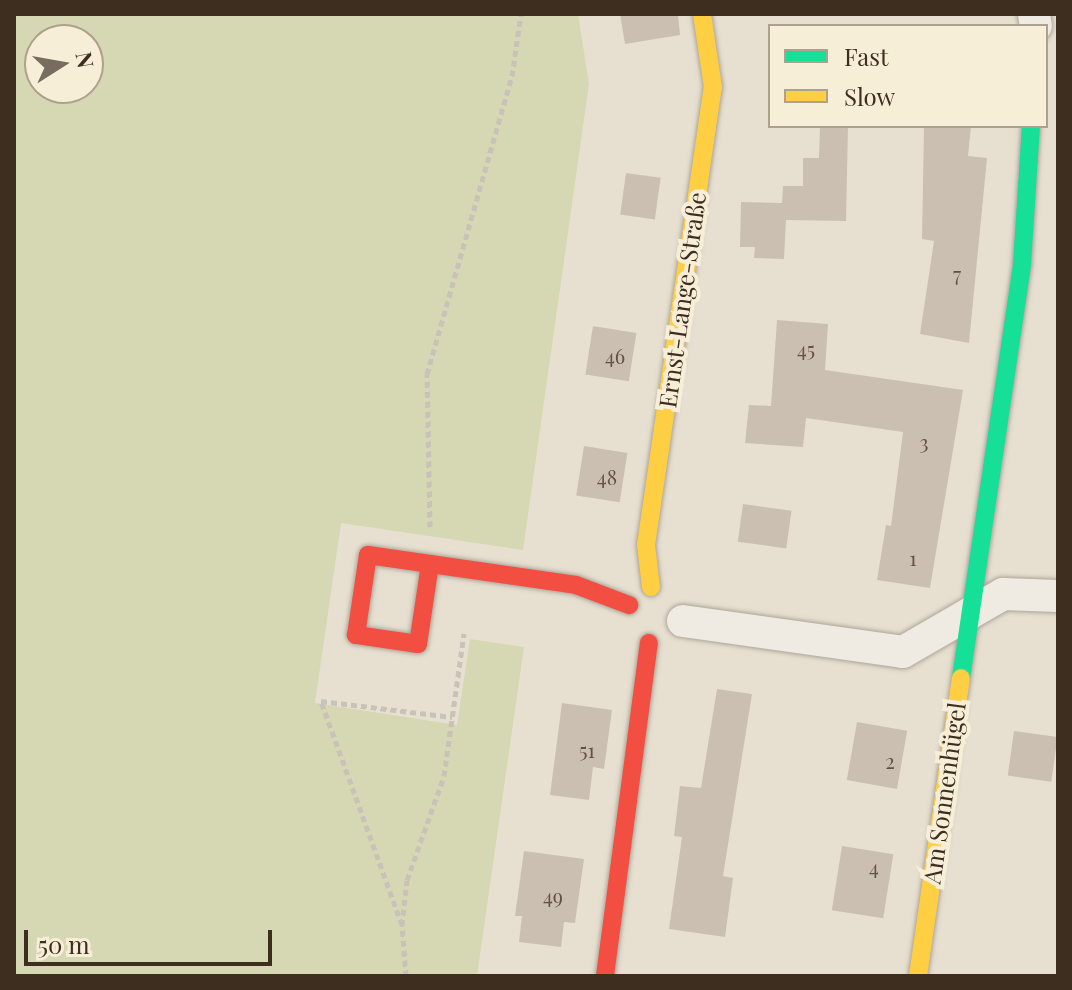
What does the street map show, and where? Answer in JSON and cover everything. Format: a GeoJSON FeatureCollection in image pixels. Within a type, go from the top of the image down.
{"type":"FeatureCollection","features":[{"type":"Feature","properties":{"kind":"street","name":"Ernst-Lange-Straße"},"geometry":{"type":"LineString","coordinates":[[640,596],[713,87],[702,14]]}},
{"type":"Feature","properties":{"kind":"street"},"geometry":{"type":"LineString","coordinates":[[970,610],[1022,264],[1031,128]]}},
{"type":"Feature","properties":{"kind":"street"},"geometry":{"type":"LineString","coordinates":[[430,564],[418,644],[356,635],[368,555],[576,585],[640,596],[676,595],[683,621],[671,639],[649,643],[631,629],[640,596]]}},
{"type":"Feature","properties":{"kind":"street"},"geometry":{"type":"LineString","coordinates":[[683,621],[903,652],[970,610],[1003,594],[1058,596]]}},
{"type":"Feature","properties":{"kind":"street","name":"Am Sonnenhügel"},"geometry":{"type":"LineString","coordinates":[[918,976],[970,610]]}},
{"type":"Feature","properties":{"kind":"street"},"geometry":{"type":"LineString","coordinates":[[605,976],[649,643]]}},
{"type":"Feature","properties":{"kind":"path"},"geometry":{"type":"LineString","coordinates":[[430,540],[427,374],[512,76],[521,14]]}},
{"type":"Feature","properties":{"kind":"path"},"geometry":{"type":"LineString","coordinates":[[406,976],[402,925],[407,880],[444,776],[464,633]]}},
{"type":"Feature","properties":{"kind":"path"},"geometry":{"type":"LineString","coordinates":[[402,925],[321,701],[452,717]]}},
{"type":"Feature","properties":{"kind":"green space"},"geometry":{"type":"Polygon","coordinates":[[[14,14],[578,14],[589,84],[523,550],[341,523],[315,703],[457,725],[470,639],[524,647],[477,976],[14,976],[14,14]]]}},
{"type":"Feature","properties":{"kind":"building"},"geometry":{"type":"Polygon","coordinates":[[[620,14],[678,14],[680,35],[625,44],[620,14]]]}},
{"type":"Feature","properties":{"kind":"building"},"geometry":{"type":"Polygon","coordinates":[[[820,128],[848,128],[846,221],[786,220],[784,259],[754,258],[755,247],[740,247],[741,202],[782,203],[783,186],[803,186],[803,158],[819,158],[820,128]]]}},
{"type":"Feature","properties":{"kind":"building"},"geometry":{"type":"Polygon","coordinates":[[[924,128],[971,128],[968,156],[987,158],[969,343],[920,334],[934,241],[922,239],[924,128]]]}},
{"type":"Feature","properties":{"kind":"building"},"geometry":{"type":"Polygon","coordinates":[[[626,173],[661,178],[655,219],[620,215],[626,173]]]}},
{"type":"Feature","properties":{"kind":"building"},"geometry":{"type":"Polygon","coordinates":[[[777,320],[828,324],[825,370],[963,390],[930,588],[877,580],[886,525],[891,526],[903,432],[806,418],[803,447],[745,443],[749,405],[771,406],[777,320]]]}},
{"type":"Feature","properties":{"kind":"building"},"geometry":{"type":"Polygon","coordinates":[[[593,326],[636,333],[629,381],[585,374],[593,326]]]}},
{"type":"Feature","properties":{"kind":"building"},"geometry":{"type":"Polygon","coordinates":[[[584,446],[627,453],[620,502],[576,495],[584,446]]]}},
{"type":"Feature","properties":{"kind":"building"},"geometry":{"type":"Polygon","coordinates":[[[743,504],[792,511],[786,548],[738,542],[743,504]]]}},
{"type":"Feature","properties":{"kind":"building"},"geometry":{"type":"Polygon","coordinates":[[[717,689],[752,694],[723,876],[733,878],[725,937],[669,929],[682,837],[674,836],[680,786],[701,788],[717,689]]]}},
{"type":"Feature","properties":{"kind":"building"},"geometry":{"type":"Polygon","coordinates":[[[562,703],[612,710],[604,769],[593,767],[589,800],[550,795],[562,703]]]}},
{"type":"Feature","properties":{"kind":"building"},"geometry":{"type":"Polygon","coordinates":[[[857,722],[907,731],[897,789],[847,780],[857,722]]]}},
{"type":"Feature","properties":{"kind":"building"},"geometry":{"type":"Polygon","coordinates":[[[1014,731],[1058,737],[1051,782],[1008,776],[1014,731]]]}},
{"type":"Feature","properties":{"kind":"building"},"geometry":{"type":"Polygon","coordinates":[[[842,846],[893,854],[883,918],[832,910],[842,846]]]}},
{"type":"Feature","properties":{"kind":"building"},"geometry":{"type":"Polygon","coordinates":[[[524,851],[584,859],[575,923],[564,922],[561,947],[519,942],[522,916],[515,916],[524,851]]]}},
{"type":"Feature","properties":{"kind":"traffic: fast"},"geometry":{"type":"LineString","coordinates":[[961,678],[1022,264],[1031,128]]}},
{"type":"Feature","properties":{"kind":"traffic: slow"},"geometry":{"type":"LineString","coordinates":[[651,587],[646,545],[713,87],[702,14]]}},
{"type":"Feature","properties":{"kind":"traffic: slow"},"geometry":{"type":"LineString","coordinates":[[918,976],[961,678]]}},
{"type":"Feature","properties":{"kind":"traffic: jam"},"geometry":{"type":"LineString","coordinates":[[430,564],[418,644],[356,635],[368,555],[576,585],[629,605]]}},
{"type":"Feature","properties":{"kind":"traffic: jam"},"geometry":{"type":"LineString","coordinates":[[605,976],[649,643]]}}]}
